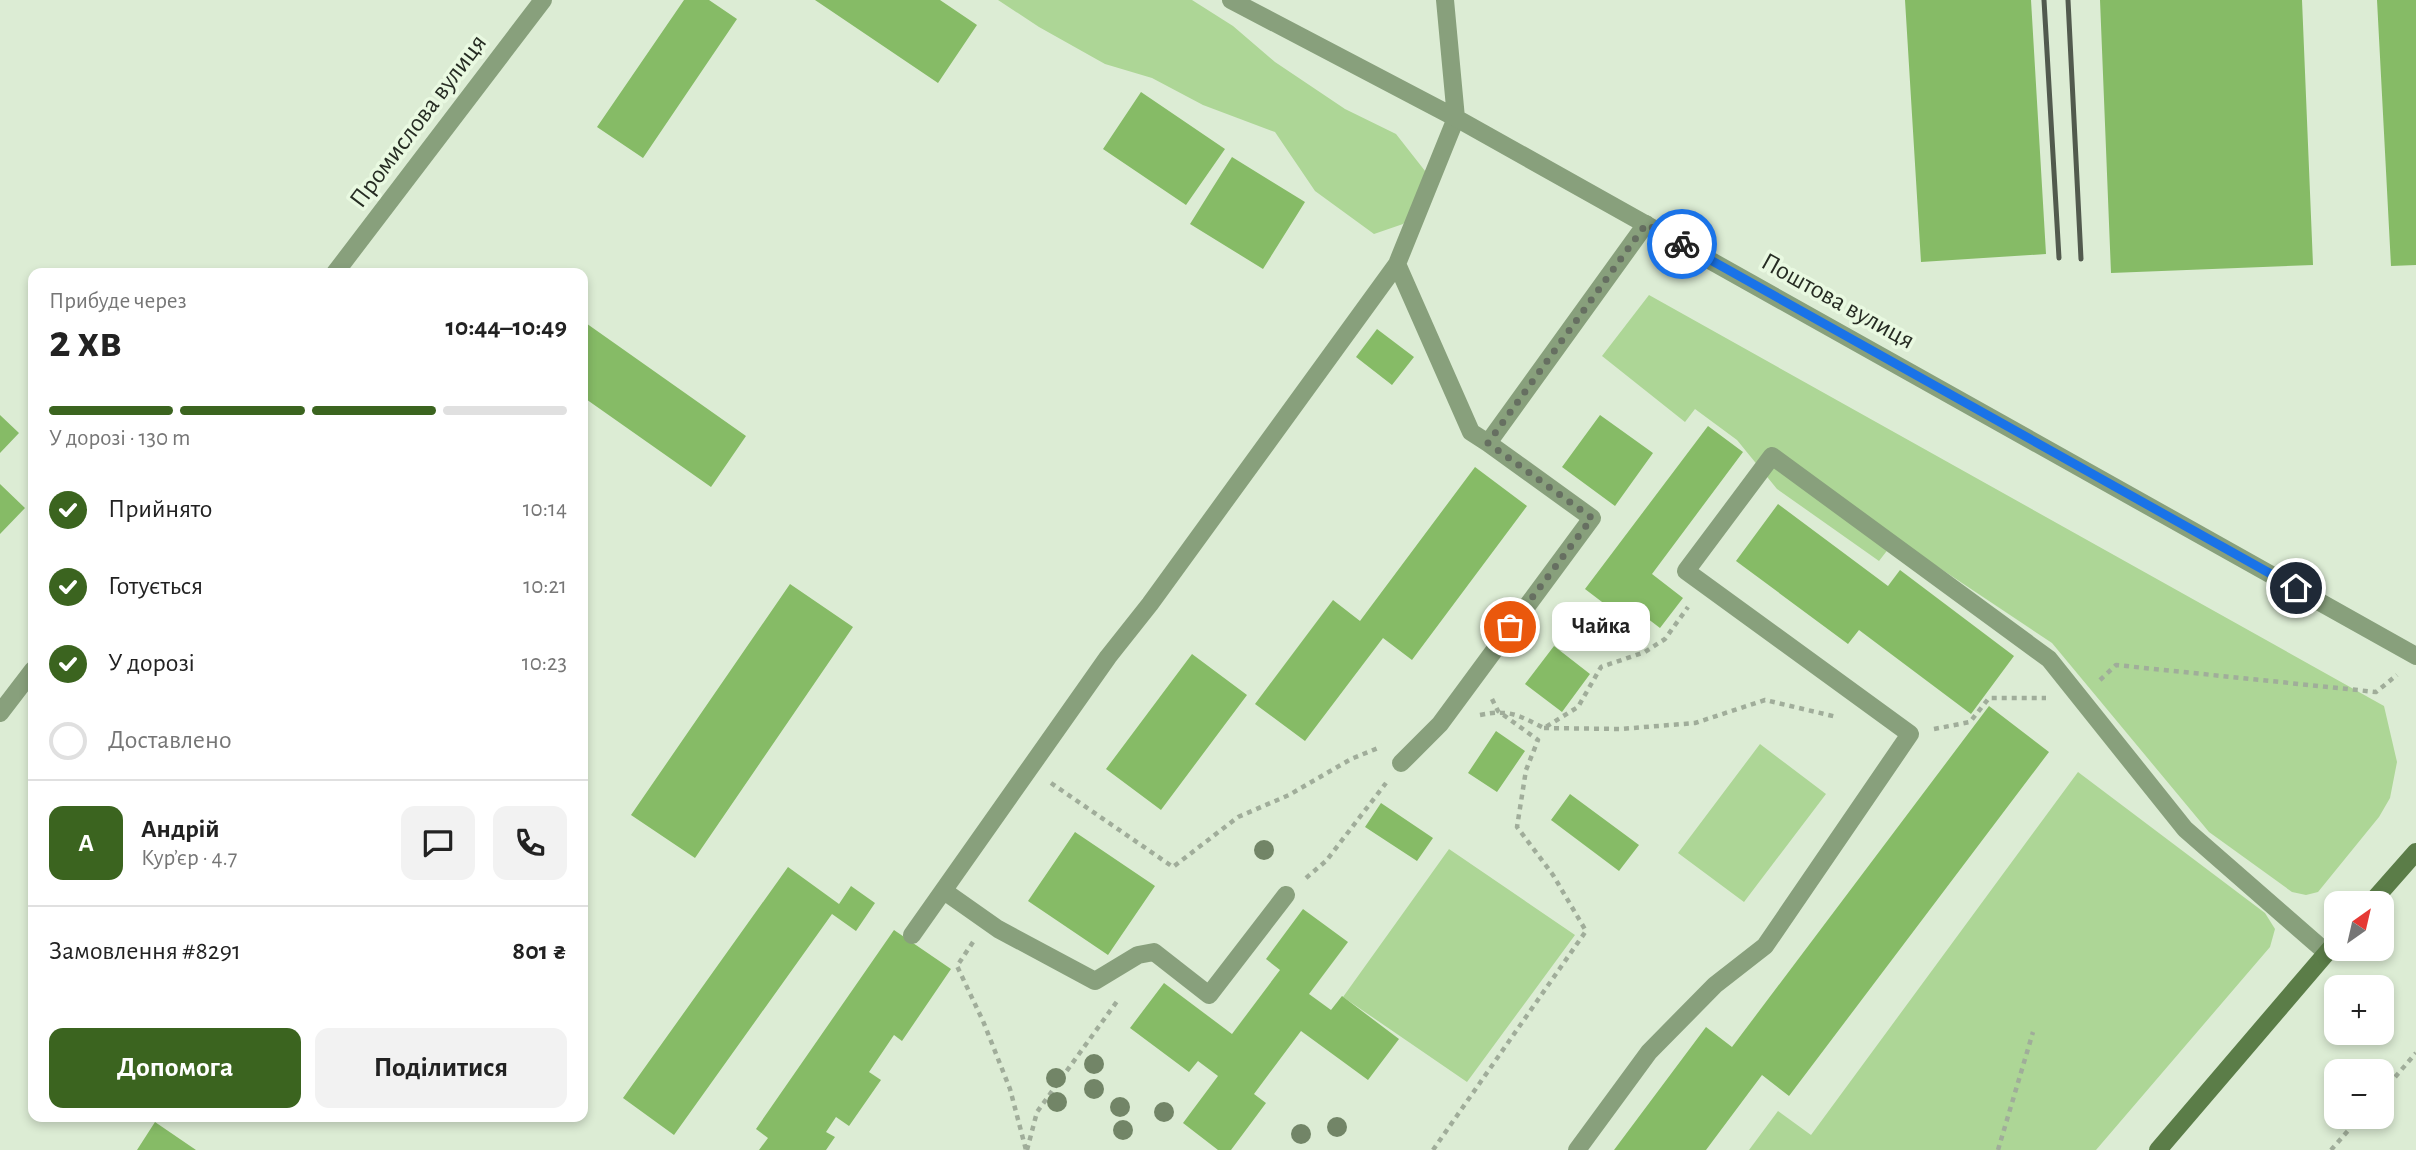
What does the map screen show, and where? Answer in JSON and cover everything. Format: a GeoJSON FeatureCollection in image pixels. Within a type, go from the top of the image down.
{"type":"FeatureCollection","features":[{"type":"Feature","properties":{"kind":"main road"},"geometry":{"type":"LineString","coordinates":[[2382,891],[2416,852]]}},
{"type":"Feature","properties":{"kind":"main road"},"geometry":{"type":"LineString","coordinates":[[2158,1150],[2324,956]]}},
{"type":"Feature","properties":{"kind":"street","name":"Промислова вулиця"},"geometry":{"type":"LineString","coordinates":[[339,268],[543,0]]}},
{"type":"Feature","properties":{"kind":"street","name":"Поштова вулиця"},"geometry":{"type":"LineString","coordinates":[[1231,0],[1457,118],[2411,661]]}},
{"type":"Feature","properties":{"kind":"street"},"geometry":{"type":"LineString","coordinates":[[912,936],[1108,657],[1150,604],[1396,264],[1457,118],[1445,0]]}},
{"type":"Feature","properties":{"kind":"street"},"geometry":{"type":"LineString","coordinates":[[1488,443],[1646,224]]}},
{"type":"Feature","properties":{"kind":"street"},"geometry":{"type":"LineString","coordinates":[[1396,264],[1471,432],[1592,518],[1440,723],[1401,763]]}},
{"type":"Feature","properties":{"kind":"street"},"geometry":{"type":"LineString","coordinates":[[1577,1150],[1649,1052],[1715,985],[1765,946],[1910,733],[1686,570],[1772,456],[2049,659],[2185,829],[2324,942]]}},
{"type":"Feature","properties":{"kind":"street"},"geometry":{"type":"LineString","coordinates":[[0,713],[28,677]]}},
{"type":"Feature","properties":{"kind":"street"},"geometry":{"type":"LineString","coordinates":[[944,891],[998,929],[1095,981],[1138,955],[1154,952],[1209,995],[1286,895]]}},
{"type":"Feature","properties":{"kind":"path"},"geometry":{"type":"LineString","coordinates":[[1910,733],[1970,722],[1989,698],[2081,698],[2116,665],[2376,692],[2411,661]]}},
{"type":"Feature","properties":{"kind":"path"},"geometry":{"type":"LineString","coordinates":[[1433,1150],[1586,931],[1553,876],[1517,827],[1526,770],[1538,740],[1499,711],[1478,671]]}},
{"type":"Feature","properties":{"kind":"path"},"geometry":{"type":"LineString","coordinates":[[1544,728],[1620,729],[1695,723],[1765,700],[1844,718]]}},
{"type":"Feature","properties":{"kind":"path"},"geometry":{"type":"LineString","coordinates":[[1286,895],[1326,861],[1401,763]]}},
{"type":"Feature","properties":{"kind":"path"},"geometry":{"type":"LineString","coordinates":[[987,921],[957,966],[983,1021],[1010,1089],[1026,1150]]}},
{"type":"Feature","properties":{"kind":"path"},"geometry":{"type":"LineString","coordinates":[[1026,1150],[1037,1112],[1124,992]]}},
{"type":"Feature","properties":{"kind":"path"},"geometry":{"type":"LineString","coordinates":[[1997,1150],[2033,1032]]}},
{"type":"Feature","properties":{"kind":"path"},"geometry":{"type":"LineString","coordinates":[[2394,1078],[2416,1053]]}},
{"type":"Feature","properties":{"kind":"path"},"geometry":{"type":"LineString","coordinates":[[2331,1150],[2350,1129]]}},
{"type":"Feature","properties":{"kind":"green space"},"geometry":{"type":"Polygon","coordinates":[[[998,0],[1192,0],[1233,26],[1275,62],[1345,109],[1396,134],[1429,176],[1428,196],[1403,224],[1374,234],[1315,191],[1275,132],[1203,105],[1152,78],[1105,64],[1039,27],[998,0]]]}},
{"type":"Feature","properties":{"kind":"green space"},"geometry":{"type":"Polygon","coordinates":[[[1649,295],[2384,706],[2397,762],[2390,798],[2379,817],[2318,892],[2306,895],[2292,892],[2209,832],[2052,643],[1896,539],[1879,561],[1777,489],[1737,440],[1695,409],[1685,422],[1602,356],[1649,295]]]}},
{"type":"Feature","properties":{"kind":"green space"},"geometry":{"type":"Polygon","coordinates":[[[1760,744],[1826,794],[1744,902],[1678,853],[1760,744]]]}},
{"type":"Feature","properties":{"kind":"green space"},"geometry":{"type":"Polygon","coordinates":[[[2078,772],[2265,913],[2275,929],[2270,947],[2096,1150],[1749,1150],[1778,1111],[1811,1135],[2078,772]]]}},
{"type":"Feature","properties":{"kind":"green space"},"geometry":{"type":"Polygon","coordinates":[[[1449,849],[1575,935],[1467,1082],[1343,997],[1449,849]]]}},
{"type":"Feature","properties":{"kind":"building"},"geometry":{"type":"Polygon","coordinates":[[[684,0],[709,0],[737,19],[643,158],[597,127],[684,0]]]}},
{"type":"Feature","properties":{"kind":"building"},"geometry":{"type":"Polygon","coordinates":[[[815,0],[940,0],[977,25],[938,83],[815,0]]]}},
{"type":"Feature","properties":{"kind":"building"},"geometry":{"type":"Polygon","coordinates":[[[1905,0],[2031,0],[2046,254],[1921,262],[1905,0]]]}},
{"type":"Feature","properties":{"kind":"building"},"geometry":{"type":"Polygon","coordinates":[[[2100,0],[2302,0],[2313,265],[2111,273],[2100,0]]]}},
{"type":"Feature","properties":{"kind":"building"},"geometry":{"type":"Polygon","coordinates":[[[2377,0],[2416,0],[2416,265],[2391,266],[2377,0]]]}},
{"type":"Feature","properties":{"kind":"building"},"geometry":{"type":"Polygon","coordinates":[[[1141,92],[1225,149],[1186,205],[1103,149],[1141,92]]]}},
{"type":"Feature","properties":{"kind":"building"},"geometry":{"type":"Polygon","coordinates":[[[1232,157],[1305,202],[1263,269],[1190,224],[1232,157]]]}},
{"type":"Feature","properties":{"kind":"building"},"geometry":{"type":"Polygon","coordinates":[[[588,325],[746,436],[711,487],[588,401],[588,325]]]}},
{"type":"Feature","properties":{"kind":"building"},"geometry":{"type":"Polygon","coordinates":[[[1377,329],[1414,357],[1392,385],[1356,357],[1377,329]]]}},
{"type":"Feature","properties":{"kind":"building"},"geometry":{"type":"Polygon","coordinates":[[[0,415],[19,433],[0,453],[0,415]]]}},
{"type":"Feature","properties":{"kind":"building"},"geometry":{"type":"Polygon","coordinates":[[[1600,415],[1653,453],[1615,506],[1562,467],[1600,415]]]}},
{"type":"Feature","properties":{"kind":"building"},"geometry":{"type":"Polygon","coordinates":[[[1708,426],[1743,452],[1652,574],[1683,598],[1660,628],[1631,606],[1623,618],[1585,589],[1708,426]]]}},
{"type":"Feature","properties":{"kind":"building"},"geometry":{"type":"Polygon","coordinates":[[[1475,467],[1527,506],[1412,660],[1383,638],[1305,741],[1255,704],[1333,600],[1360,621],[1475,467]]]}},
{"type":"Feature","properties":{"kind":"building"},"geometry":{"type":"Polygon","coordinates":[[[0,484],[25,508],[0,534],[0,484]]]}},
{"type":"Feature","properties":{"kind":"building"},"geometry":{"type":"Polygon","coordinates":[[[1778,504],[1888,586],[1900,570],[2014,656],[1971,714],[1859,630],[1848,644],[1736,561],[1778,504]]]}},
{"type":"Feature","properties":{"kind":"building"},"geometry":{"type":"Polygon","coordinates":[[[790,584],[853,627],[695,858],[631,815],[790,584]]]}},
{"type":"Feature","properties":{"kind":"building"},"geometry":{"type":"Polygon","coordinates":[[[1554,646],[1590,674],[1562,712],[1525,684],[1554,646]]]}},
{"type":"Feature","properties":{"kind":"building"},"geometry":{"type":"Polygon","coordinates":[[[1192,654],[1247,695],[1161,810],[1106,769],[1192,654]]]}},
{"type":"Feature","properties":{"kind":"building"},"geometry":{"type":"Polygon","coordinates":[[[1989,706],[2049,752],[1789,1096],[1762,1075],[1706,1150],[1614,1150],[1706,1027],[1732,1047],[1989,706]]]}},
{"type":"Feature","properties":{"kind":"building"},"geometry":{"type":"Polygon","coordinates":[[[1496,731],[1525,751],[1497,792],[1468,773],[1496,731]]]}},
{"type":"Feature","properties":{"kind":"building"},"geometry":{"type":"Polygon","coordinates":[[[1570,794],[1639,845],[1619,871],[1551,820],[1570,794]]]}},
{"type":"Feature","properties":{"kind":"building"},"geometry":{"type":"Polygon","coordinates":[[[1381,803],[1433,838],[1417,861],[1365,827],[1381,803]]]}},
{"type":"Feature","properties":{"kind":"building"},"geometry":{"type":"Polygon","coordinates":[[[1075,832],[1155,886],[1108,955],[1028,901],[1075,832]]]}},
{"type":"Feature","properties":{"kind":"building"},"geometry":{"type":"Polygon","coordinates":[[[788,867],[839,904],[851,886],[875,903],[856,931],[832,914],[674,1135],[623,1098],[788,867]]]}},
{"type":"Feature","properties":{"kind":"building"},"geometry":{"type":"Polygon","coordinates":[[[1303,909],[1348,942],[1309,994],[1331,1010],[1342,996],[1399,1039],[1368,1080],[1301,1031],[1254,1094],[1266,1103],[1231,1150],[1218,1150],[1183,1123],[1218,1076],[1198,1061],[1189,1072],[1130,1028],[1164,983],[1232,1034],[1280,970],[1266,959],[1303,909]]]}},
{"type":"Feature","properties":{"kind":"building"},"geometry":{"type":"Polygon","coordinates":[[[894,930],[951,969],[902,1041],[894,1035],[869,1072],[881,1080],[849,1126],[836,1117],[826,1132],[835,1137],[826,1150],[759,1150],[768,1138],[756,1129],[894,930]]]}},
{"type":"Feature","properties":{"kind":"building"},"geometry":{"type":"Polygon","coordinates":[[[155,1122],[196,1150],[137,1150],[155,1122]]]}},
{"type":"Feature","properties":{"kind":"railway"},"geometry":{"type":"LineString","coordinates":[[2044,0],[2059,258]]}},
{"type":"Feature","properties":{"kind":"railway"},"geometry":{"type":"LineString","coordinates":[[2068,0],[2081,259]]}},
{"type":"Feature","properties":{"kind":"way so far"},"geometry":{"type":"LineString","coordinates":[[1510,627],[1592,518],[1488,443],[1646,224],[1682,244]]}},
{"type":"Feature","properties":{"kind":"place","name":"Чайка"},"geometry":{"type":"Point","coordinates":[1510,627]}},
{"type":"Feature","properties":{"kind":"route"},"geometry":{"type":"LineString","coordinates":[[1682,244],[2296,588]]}}]}
